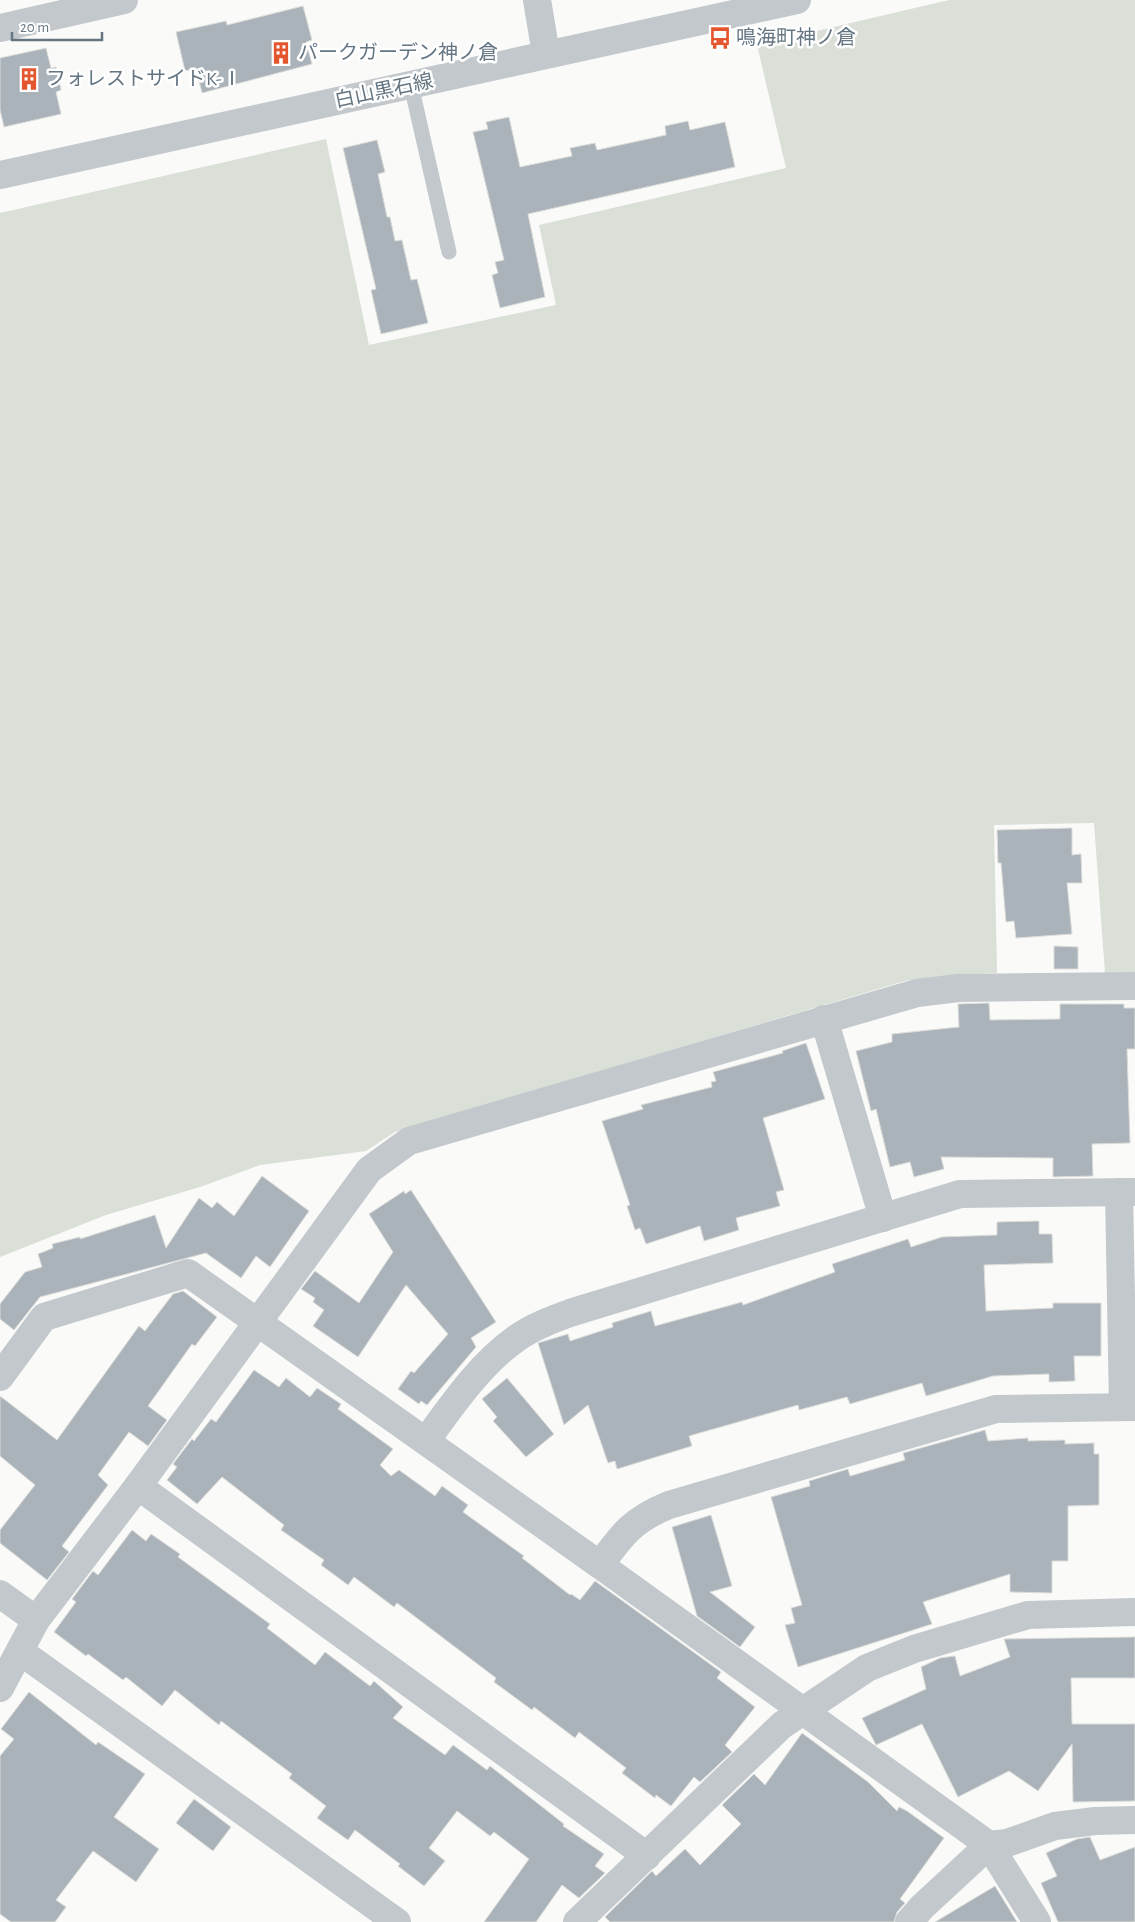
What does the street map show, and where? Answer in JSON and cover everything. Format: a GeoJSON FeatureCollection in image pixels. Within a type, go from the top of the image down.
{"type":"FeatureCollection","features":[{"type":"Feature","properties":{"kind":"street"},"geometry":{"type":"LineString","coordinates":[[0,28],[124,0]]}},
{"type":"Feature","properties":{"kind":"street"},"geometry":{"type":"LineString","coordinates":[[537,0],[546,54]]}},
{"type":"Feature","properties":{"kind":"street","name":"白山黒石線"},"geometry":{"type":"LineString","coordinates":[[0,175],[797,0]]}},
{"type":"Feature","properties":{"kind":"street"},"geometry":{"type":"LineString","coordinates":[[0,1688],[21,1652],[36,1620],[138,1486],[369,1170],[409,1141],[917,993],[958,988],[1135,986]]}},
{"type":"Feature","properties":{"kind":"street"},"geometry":{"type":"LineString","coordinates":[[824,1019],[883,1218]]}},
{"type":"Feature","properties":{"kind":"street"},"geometry":{"type":"LineString","coordinates":[[426,1441],[492,1358],[517,1338],[540,1325],[573,1312],[960,1194],[1127,1192],[1129,1407],[996,1409],[670,1504],[637,1520],[622,1534],[600,1564]]}},
{"type":"Feature","properties":{"kind":"street"},"geometry":{"type":"LineString","coordinates":[[0,1377],[44,1317],[188,1273],[600,1564],[989,1845],[1037,1922]]}},
{"type":"Feature","properties":{"kind":"street"},"geometry":{"type":"LineString","coordinates":[[138,1486],[647,1856]]}},
{"type":"Feature","properties":{"kind":"street"},"geometry":{"type":"LineString","coordinates":[[0,1594],[36,1620]]}},
{"type":"Feature","properties":{"kind":"street"},"geometry":{"type":"LineString","coordinates":[[578,1922],[782,1725],[867,1668],[923,1646],[1028,1615],[1135,1612]]}},
{"type":"Feature","properties":{"kind":"street"},"geometry":{"type":"LineString","coordinates":[[21,1652],[397,1922]]}},
{"type":"Feature","properties":{"kind":"street"},"geometry":{"type":"LineString","coordinates":[[909,1922],[922,1907],[989,1845],[1007,1843],[1055,1826],[1095,1821],[1135,1820]]}},
{"type":"Feature","properties":{"kind":"lane"},"geometry":{"type":"LineString","coordinates":[[412,85],[449,252]]}},
{"type":"Feature","properties":{"kind":"shaded area"},"geometry":{"type":"Polygon","coordinates":[[[949,0],[1135,0],[1135,972],[1105,973],[1094,823],[994,825],[997,973],[951,975],[905,981],[395,1132],[366,1151],[260,1165],[200,1187],[106,1215],[0,1257],[0,213],[326,139],[369,345],[556,305],[539,225],[786,168],[757,45],[949,0]]]}},
{"type":"Feature","properties":{"kind":"building"},"geometry":{"type":"Polygon","coordinates":[[[303,6],[312,40],[306,42],[312,64],[202,93],[196,68],[185,71],[176,32],[226,21],[227,25],[303,6]]]}},
{"type":"Feature","properties":{"kind":"building","name":"フォレストサイドK-Ⅰ"},"geometry":{"type":"Polygon","coordinates":[[[46,48],[51,68],[56,67],[61,90],[56,92],[61,114],[4,127],[0,110],[0,58],[46,48]]]}},
{"type":"Feature","properties":{"kind":"building"},"geometry":{"type":"Polygon","coordinates":[[[509,117],[520,167],[572,156],[570,148],[595,143],[597,150],[666,135],[665,126],[688,121],[690,130],[725,122],[735,167],[528,214],[545,297],[500,308],[492,275],[498,273],[495,262],[504,260],[473,132],[488,129],[486,122],[509,117]]]}},
{"type":"Feature","properties":{"kind":"building"},"geometry":{"type":"Polygon","coordinates":[[[377,140],[385,172],[378,174],[387,217],[390,217],[395,241],[402,240],[411,280],[417,279],[428,323],[381,334],[371,290],[376,289],[343,148],[377,140]]]}},
{"type":"Feature","properties":{"kind":"building"},"geometry":{"type":"Polygon","coordinates":[[[1072,828],[1072,855],[1081,854],[1082,883],[1067,883],[1072,934],[1016,938],[1014,921],[1006,922],[1001,863],[998,863],[997,830],[1072,828]]]}},
{"type":"Feature","properties":{"kind":"building"},"geometry":{"type":"Polygon","coordinates":[[[1054,946],[1078,947],[1078,969],[1054,969],[1054,946]]]}},
{"type":"Feature","properties":{"kind":"building"},"geometry":{"type":"Polygon","coordinates":[[[989,1003],[990,1020],[1060,1019],[1060,1004],[1124,1004],[1124,1008],[1135,1008],[1135,1049],[1127,1049],[1130,1143],[1092,1144],[1093,1176],[1053,1177],[1053,1158],[941,1157],[944,1169],[914,1177],[910,1162],[890,1167],[876,1109],[871,1111],[856,1051],[892,1042],[892,1034],[959,1027],[958,1004],[989,1003]]]}},
{"type":"Feature","properties":{"kind":"building"},"geometry":{"type":"Polygon","coordinates":[[[806,1043],[825,1099],[763,1118],[784,1190],[776,1192],[780,1206],[736,1218],[739,1230],[704,1241],[700,1226],[646,1244],[640,1228],[635,1230],[627,1206],[630,1205],[602,1121],[643,1109],[641,1105],[712,1087],[711,1082],[716,1081],[713,1072],[783,1053],[782,1051],[806,1043]]]}},
{"type":"Feature","properties":{"kind":"building"},"geometry":{"type":"Polygon","coordinates":[[[262,1176],[309,1211],[270,1267],[256,1256],[241,1278],[206,1253],[40,1297],[14,1330],[0,1319],[0,1304],[25,1272],[42,1267],[38,1254],[53,1248],[52,1244],[80,1237],[80,1239],[155,1215],[166,1248],[199,1198],[212,1208],[217,1202],[234,1216],[262,1176]]]}},
{"type":"Feature","properties":{"kind":"building"},"geometry":{"type":"Polygon","coordinates":[[[411,1190],[496,1322],[471,1338],[476,1347],[427,1405],[421,1401],[419,1404],[398,1389],[411,1371],[414,1373],[448,1334],[406,1285],[358,1357],[313,1326],[324,1310],[313,1302],[315,1298],[301,1289],[315,1271],[359,1303],[393,1252],[369,1214],[404,1191],[405,1194],[411,1190]]]}},
{"type":"Feature","properties":{"kind":"building"},"geometry":{"type":"Polygon","coordinates":[[[1039,1221],[1039,1234],[1052,1234],[1053,1263],[984,1265],[986,1311],[1053,1308],[1053,1303],[1101,1303],[1101,1356],[1074,1356],[1075,1381],[1049,1382],[1049,1374],[993,1376],[926,1396],[922,1383],[850,1404],[847,1397],[799,1410],[798,1405],[689,1436],[692,1446],[617,1469],[615,1461],[608,1463],[588,1405],[564,1425],[538,1343],[568,1334],[570,1341],[613,1327],[612,1323],[651,1311],[655,1326],[742,1302],[743,1305],[835,1272],[832,1264],[908,1239],[911,1247],[942,1237],[997,1235],[997,1222],[1039,1221]]]}},
{"type":"Feature","properties":{"kind":"building"},"geometry":{"type":"Polygon","coordinates":[[[183,1291],[217,1317],[195,1346],[192,1344],[148,1406],[167,1420],[148,1446],[129,1432],[98,1475],[108,1485],[62,1546],[69,1552],[47,1580],[0,1543],[0,1530],[35,1485],[0,1456],[0,1396],[57,1440],[139,1326],[145,1331],[173,1294],[183,1291]]]}},
{"type":"Feature","properties":{"kind":"building"},"geometry":{"type":"Polygon","coordinates":[[[254,1370],[279,1387],[286,1378],[310,1397],[317,1388],[341,1404],[338,1409],[393,1449],[380,1465],[391,1476],[399,1470],[435,1496],[442,1486],[468,1505],[463,1512],[524,1556],[522,1558],[570,1595],[580,1600],[595,1581],[721,1672],[717,1678],[755,1707],[725,1745],[732,1752],[700,1782],[694,1777],[671,1806],[656,1795],[655,1798],[622,1773],[626,1768],[579,1732],[575,1738],[534,1707],[532,1710],[494,1682],[496,1678],[397,1603],[394,1607],[354,1577],[348,1585],[321,1565],[324,1560],[281,1530],[284,1525],[222,1477],[197,1504],[167,1480],[177,1467],[173,1464],[192,1439],[194,1441],[211,1419],[216,1422],[254,1370]]]}},
{"type":"Feature","properties":{"kind":"building"},"geometry":{"type":"Polygon","coordinates":[[[507,1378],[554,1434],[526,1457],[493,1421],[497,1417],[482,1399],[507,1378]]]}},
{"type":"Feature","properties":{"kind":"building"},"geometry":{"type":"Polygon","coordinates":[[[985,1430],[988,1441],[1028,1438],[1028,1441],[1065,1440],[1065,1444],[1094,1443],[1094,1454],[1099,1454],[1099,1505],[1068,1506],[1068,1561],[1052,1561],[1052,1593],[1010,1592],[1010,1574],[923,1602],[932,1624],[798,1667],[785,1625],[795,1623],[791,1608],[802,1605],[771,1497],[810,1486],[809,1481],[848,1469],[850,1476],[905,1460],[903,1453],[985,1430]]]}},
{"type":"Feature","properties":{"kind":"building"},"geometry":{"type":"Polygon","coordinates":[[[711,1515],[732,1586],[710,1592],[755,1627],[740,1647],[697,1616],[672,1527],[711,1515]]]}},
{"type":"Feature","properties":{"kind":"building"},"geometry":{"type":"Polygon","coordinates":[[[132,1530],[146,1541],[151,1534],[180,1554],[178,1557],[270,1624],[267,1628],[315,1665],[325,1652],[370,1686],[374,1681],[403,1707],[393,1718],[445,1755],[453,1745],[487,1770],[490,1766],[564,1824],[563,1826],[604,1854],[595,1866],[605,1873],[579,1898],[562,1885],[536,1922],[484,1922],[529,1859],[494,1832],[490,1836],[457,1811],[429,1848],[445,1861],[424,1886],[398,1866],[400,1864],[355,1830],[348,1840],[317,1818],[326,1806],[289,1778],[292,1774],[221,1721],[219,1725],[175,1690],[162,1706],[126,1677],[123,1680],[88,1654],[86,1656],[54,1632],[76,1602],[72,1599],[93,1571],[98,1575],[132,1530]]]}},
{"type":"Feature","properties":{"kind":"building"},"geometry":{"type":"Polygon","coordinates":[[[1135,1637],[1135,1678],[1071,1678],[1072,1724],[1135,1724],[1135,1801],[1073,1802],[1072,1744],[1038,1791],[1009,1771],[958,1797],[922,1724],[876,1745],[862,1718],[926,1689],[921,1667],[940,1658],[955,1656],[960,1676],[1010,1657],[1004,1639],[1135,1637]]]}},
{"type":"Feature","properties":{"kind":"building"},"geometry":{"type":"Polygon","coordinates":[[[29,1692],[96,1745],[98,1742],[145,1774],[114,1817],[159,1849],[136,1882],[93,1851],[56,1900],[66,1907],[55,1922],[11,1922],[0,1914],[0,1756],[14,1739],[1,1729],[29,1692]]]}},
{"type":"Feature","properties":{"kind":"building"},"geometry":{"type":"Polygon","coordinates":[[[802,1733],[868,1782],[897,1811],[899,1807],[907,1811],[944,1838],[900,1899],[905,1903],[897,1912],[894,1922],[610,1922],[605,1917],[652,1871],[656,1876],[685,1849],[700,1865],[741,1824],[722,1805],[754,1774],[765,1785],[802,1733]]]}},
{"type":"Feature","properties":{"kind":"building"},"geometry":{"type":"Polygon","coordinates":[[[194,1799],[231,1827],[213,1851],[176,1823],[194,1799]]]}},
{"type":"Feature","properties":{"kind":"building"},"geometry":{"type":"Polygon","coordinates":[[[1090,1837],[1100,1860],[1135,1847],[1135,1922],[1058,1922],[1041,1883],[1057,1876],[1046,1853],[1077,1839],[1090,1837]]]}},
{"type":"Feature","properties":{"kind":"building"},"geometry":{"type":"Polygon","coordinates":[[[995,1886],[1017,1922],[935,1922],[995,1886]]]}},
{"type":"Feature","properties":{"kind":"place","name":"鳴海町神ノ倉"},"geometry":{"type":"Point","coordinates":[720,38]}},
{"type":"Feature","properties":{"kind":"place","name":"パークガーデン神ノ倉"},"geometry":{"type":"Point","coordinates":[281,53]}},
{"type":"Feature","properties":{"kind":"place","name":"フォレストサイドK-Ⅰ"},"geometry":{"type":"Point","coordinates":[29,79]}}]}
